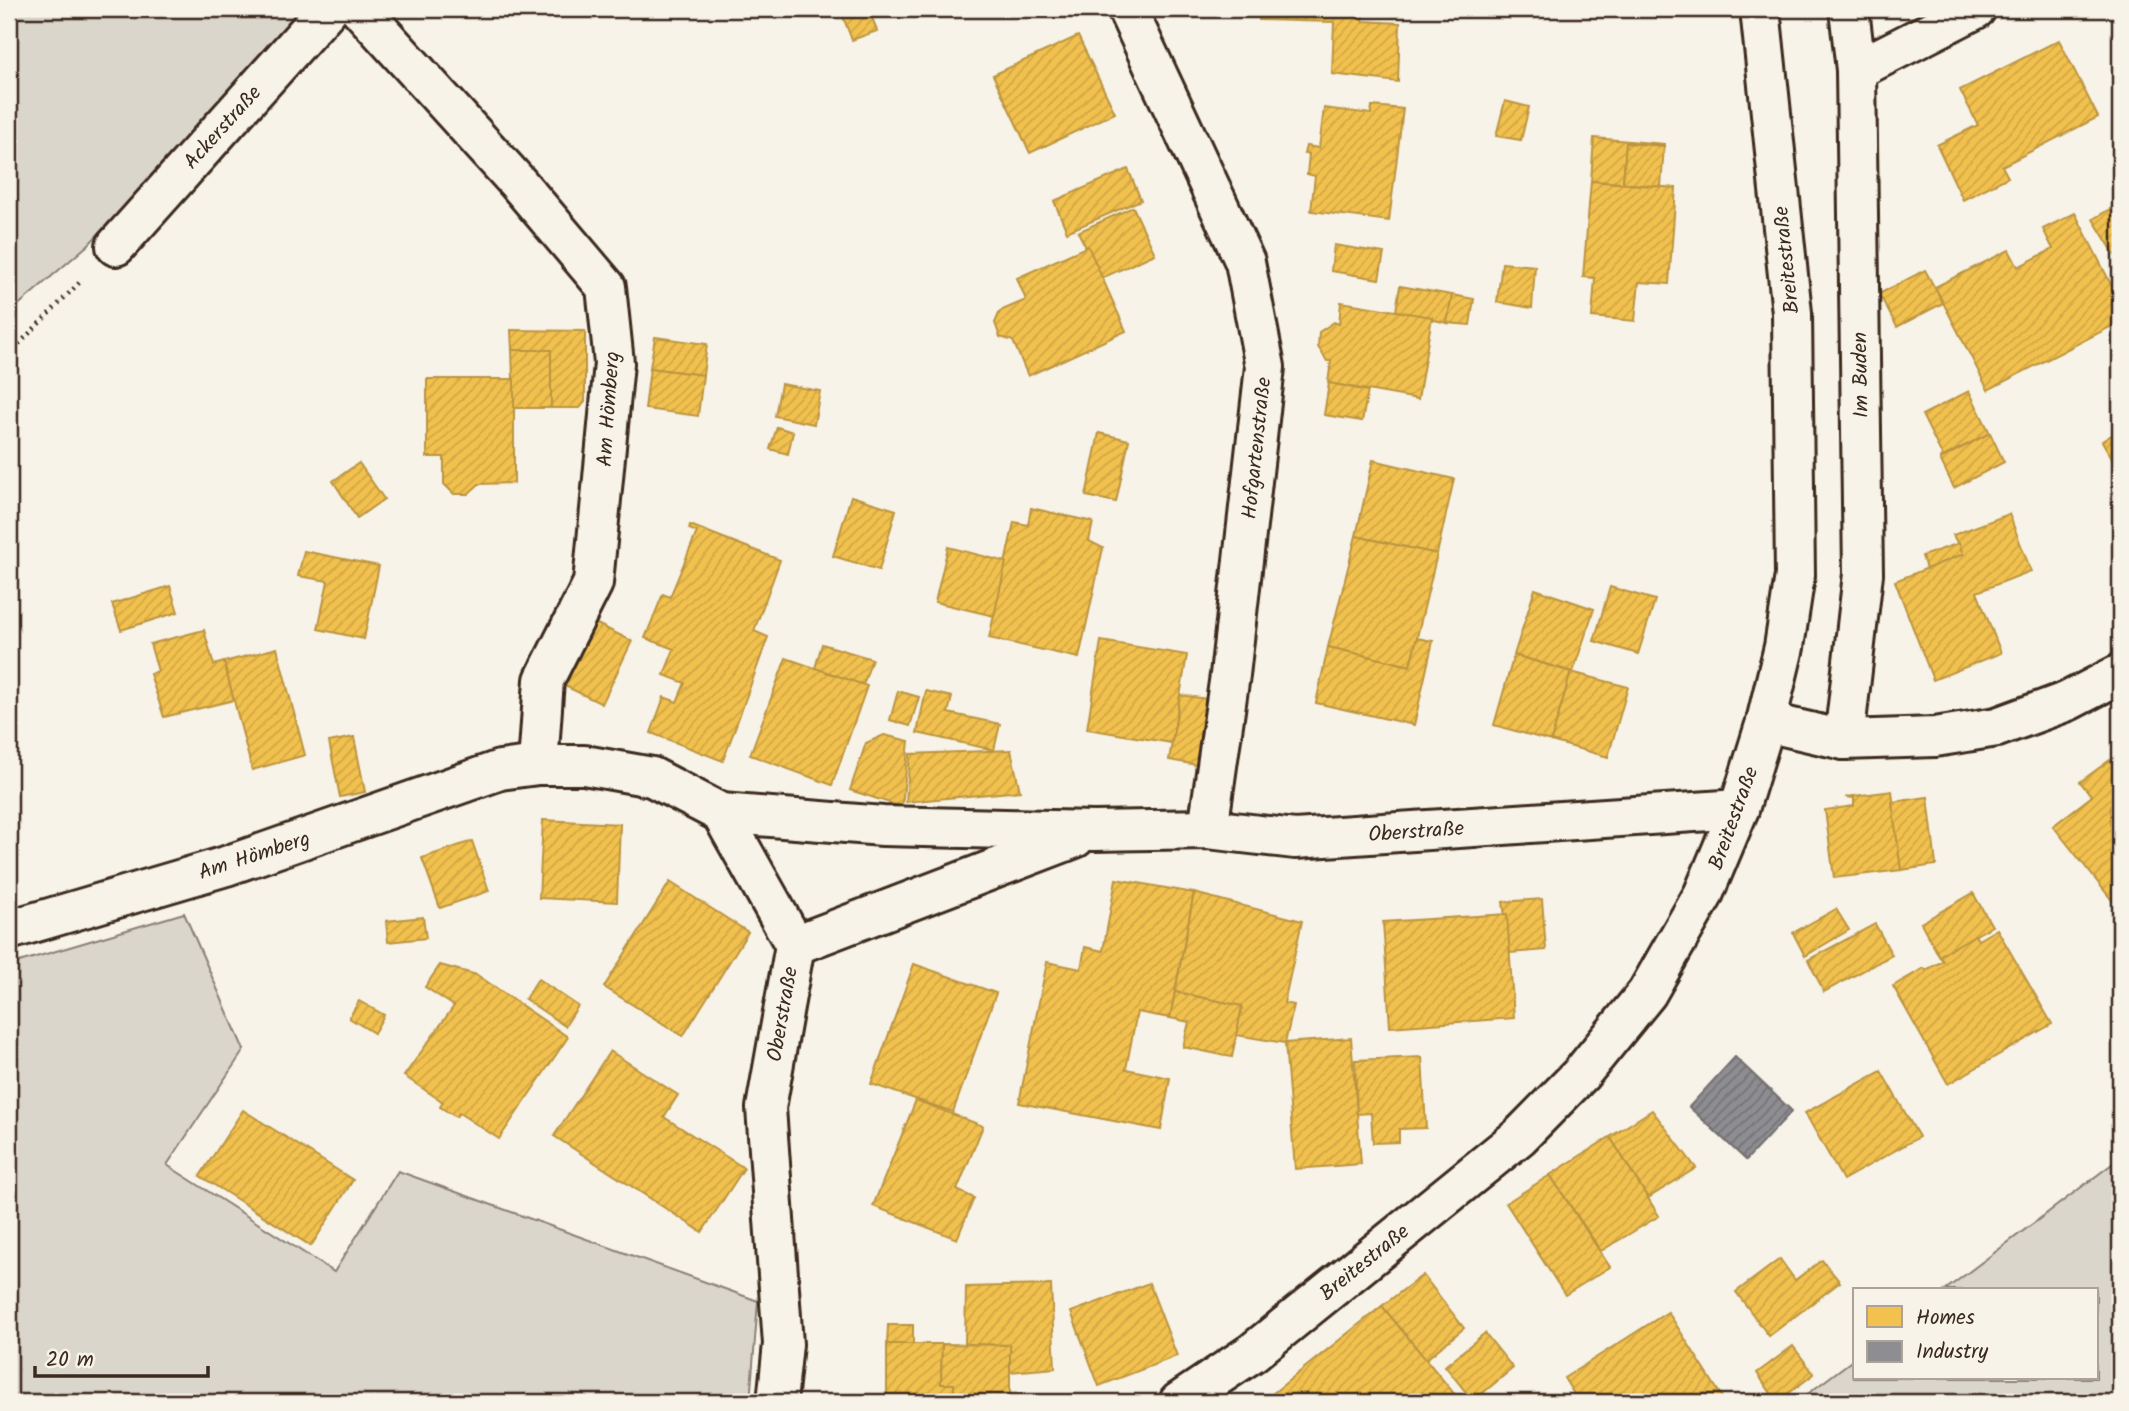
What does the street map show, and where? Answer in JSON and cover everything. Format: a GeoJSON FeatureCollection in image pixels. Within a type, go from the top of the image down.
{"type":"FeatureCollection","features":[{"type":"Feature","properties":{"kind":"street","name":"Ackerstraße"},"geometry":{"type":"LineString","coordinates":[[116,246],[328,9]]}},
{"type":"Feature","properties":{"kind":"street","name":"Am Hömberg"},"geometry":{"type":"LineString","coordinates":[[360,9],[518,183],[606,287],[614,363],[593,583],[544,680],[538,765]]}},
{"type":"Feature","properties":{"kind":"street","name":"Hofgartenstraße"},"geometry":{"type":"LineString","coordinates":[[1127,9],[1245,262],[1265,367],[1230,674],[1208,829]]}},
{"type":"Feature","properties":{"kind":"street","name":"Breitestraße"},"geometry":{"type":"LineString","coordinates":[[1179,1402],[1252,1353],[1519,1137],[1581,1074],[1647,993],[1703,895],[1739,809],[1766,722],[1784,648],[1795,575],[1796,441],[1792,313],[1760,9]]}},
{"type":"Feature","properties":{"kind":"street","name":"Im Buden"},"geometry":{"type":"LineString","coordinates":[[1844,740],[1863,574],[1856,70],[1849,9]]}},
{"type":"Feature","properties":{"kind":"street"},"geometry":{"type":"LineString","coordinates":[[1856,70],[1976,9]]}},
{"type":"Feature","properties":{"kind":"street"},"geometry":{"type":"LineString","coordinates":[[1766,722],[1844,740],[1935,737],[1997,727],[2068,701],[2120,674]]}},
{"type":"Feature","properties":{"kind":"street","name":"Am Hömberg"},"geometry":{"type":"LineString","coordinates":[[9,930],[226,866],[499,770],[538,765],[583,765],[652,777],[721,813]]}},
{"type":"Feature","properties":{"kind":"street","name":"Oberstraße"},"geometry":{"type":"LineString","coordinates":[[721,813],[883,826],[1094,831],[1208,829],[1295,839],[1739,809]]}},
{"type":"Feature","properties":{"kind":"street"},"geometry":{"type":"LineString","coordinates":[[721,813],[794,944]]}},
{"type":"Feature","properties":{"kind":"street","name":"Oberstraße"},"geometry":{"type":"LineString","coordinates":[[777,1402],[783,1344],[766,1108],[794,944],[1094,831]]}},
{"type":"Feature","properties":{"kind":"path"},"geometry":{"type":"LineString","coordinates":[[9,354],[116,246]]}},
{"type":"Feature","properties":{"kind":"shaded area"},"geometry":{"type":"Polygon","coordinates":[[[9,9],[311,9],[88,245],[9,313],[9,9]]]}},
{"type":"Feature","properties":{"kind":"shaded area"},"geometry":{"type":"Polygon","coordinates":[[[184,913],[244,1050],[167,1165],[334,1272],[398,1171],[758,1301],[750,1402],[9,1402],[9,965],[184,913]]]}},
{"type":"Feature","properties":{"kind":"shaded area"},"geometry":{"type":"Polygon","coordinates":[[[2120,1158],[2120,1402],[1797,1402],[1853,1360],[1853,1380],[2098,1380],[2098,1288],[1948,1288],[2120,1158]]]}},
{"type":"Feature","properties":{"kind":"building: Homes"},"geometry":{"type":"Polygon","coordinates":[[[840,9],[869,9],[877,31],[852,40],[840,9]]]}},
{"type":"Feature","properties":{"kind":"building: Homes"},"geometry":{"type":"Polygon","coordinates":[[[1259,9],[1364,9],[1363,21],[1400,23],[1398,82],[1332,74],[1334,22],[1259,20],[1259,9]]]}},
{"type":"Feature","properties":{"kind":"building: Homes"},"geometry":{"type":"Polygon","coordinates":[[[1078,36],[1115,113],[1030,153],[993,75],[1078,36]]]}},
{"type":"Feature","properties":{"kind":"building: Homes"},"geometry":{"type":"Polygon","coordinates":[[[2059,40],[2098,117],[2002,166],[2008,177],[1963,200],[1937,145],[1978,125],[1960,90],[2059,40]]]}},
{"type":"Feature","properties":{"kind":"building: Homes"},"geometry":{"type":"Polygon","coordinates":[[[1505,101],[1529,107],[1521,140],[1496,136],[1505,101]]]}},
{"type":"Feature","properties":{"kind":"building: Homes"},"geometry":{"type":"Polygon","coordinates":[[[1372,106],[1403,109],[1389,221],[1311,211],[1315,176],[1307,174],[1309,154],[1304,154],[1306,146],[1319,148],[1324,108],[1371,114],[1372,106]]]}},
{"type":"Feature","properties":{"kind":"building: Homes"},"geometry":{"type":"Polygon","coordinates":[[[1594,138],[1664,146],[1626,143],[1623,183],[1591,181],[1594,138]]]}},
{"type":"Feature","properties":{"kind":"building: Homes"},"geometry":{"type":"Polygon","coordinates":[[[1626,143],[1664,146],[1661,187],[1623,183],[1626,143]]]}},
{"type":"Feature","properties":{"kind":"building: Homes"},"geometry":{"type":"Polygon","coordinates":[[[1128,169],[1141,200],[1067,232],[1054,201],[1128,169]]]}},
{"type":"Feature","properties":{"kind":"building: Homes"},"geometry":{"type":"Polygon","coordinates":[[[1591,181],[1676,188],[1669,284],[1639,282],[1635,321],[1592,317],[1595,278],[1583,277],[1591,181]]]}},
{"type":"Feature","properties":{"kind":"building: Homes"},"geometry":{"type":"Polygon","coordinates":[[[2120,203],[2120,252],[2115,255],[2093,219],[2120,203]]]}},
{"type":"Feature","properties":{"kind":"building: Homes"},"geometry":{"type":"Polygon","coordinates":[[[1133,207],[1155,254],[1102,278],[1078,232],[1133,207]]]}},
{"type":"Feature","properties":{"kind":"building: Homes"},"geometry":{"type":"Polygon","coordinates":[[[2075,213],[2120,302],[2120,322],[1988,390],[1935,287],[2009,250],[2018,267],[2053,249],[2043,229],[2075,213]]]}},
{"type":"Feature","properties":{"kind":"building: Homes"},"geometry":{"type":"Polygon","coordinates":[[[1334,245],[1384,253],[1379,279],[1331,271],[1334,245]]]}},
{"type":"Feature","properties":{"kind":"building: Homes"},"geometry":{"type":"Polygon","coordinates":[[[1088,246],[1126,331],[1028,376],[1013,341],[1000,337],[995,323],[1000,311],[1026,300],[1017,278],[1088,246]]]}},
{"type":"Feature","properties":{"kind":"building: Homes"},"geometry":{"type":"Polygon","coordinates":[[[1502,263],[1535,266],[1532,308],[1497,302],[1502,263]]]}},
{"type":"Feature","properties":{"kind":"building: Homes"},"geometry":{"type":"Polygon","coordinates":[[[1925,270],[1943,303],[1897,327],[1879,294],[1925,270]]]}},
{"type":"Feature","properties":{"kind":"building: Homes"},"geometry":{"type":"Polygon","coordinates":[[[1400,286],[1452,295],[1447,323],[1396,311],[1400,286]]]}},
{"type":"Feature","properties":{"kind":"building: Homes"},"geometry":{"type":"Polygon","coordinates":[[[1452,295],[1474,299],[1470,325],[1447,323],[1452,295]]]}},
{"type":"Feature","properties":{"kind":"building: Homes"},"geometry":{"type":"Polygon","coordinates":[[[1341,302],[1432,317],[1418,399],[1328,383],[1331,361],[1327,361],[1318,347],[1319,332],[1334,322],[1339,324],[1341,302]]]}},
{"type":"Feature","properties":{"kind":"building: Homes"},"geometry":{"type":"Polygon","coordinates":[[[511,330],[585,331],[585,402],[580,408],[551,408],[551,350],[512,350],[511,330]]]}},
{"type":"Feature","properties":{"kind":"building: Homes"},"geometry":{"type":"Polygon","coordinates":[[[655,337],[707,344],[703,375],[650,368],[655,337]]]}},
{"type":"Feature","properties":{"kind":"building: Homes"},"geometry":{"type":"Polygon","coordinates":[[[512,350],[551,350],[551,408],[514,408],[512,350]]]}},
{"type":"Feature","properties":{"kind":"building: Homes"},"geometry":{"type":"Polygon","coordinates":[[[650,368],[703,375],[698,416],[645,409],[650,368]]]}},
{"type":"Feature","properties":{"kind":"building: Homes"},"geometry":{"type":"Polygon","coordinates":[[[427,379],[514,379],[514,483],[479,484],[468,494],[454,494],[444,484],[444,457],[427,457],[427,379]]]}},
{"type":"Feature","properties":{"kind":"building: Homes"},"geometry":{"type":"Polygon","coordinates":[[[1329,383],[1368,391],[1362,421],[1324,415],[1329,383]]]}},
{"type":"Feature","properties":{"kind":"building: Homes"},"geometry":{"type":"Polygon","coordinates":[[[781,384],[820,391],[814,424],[775,416],[781,384]]]}},
{"type":"Feature","properties":{"kind":"building: Homes"},"geometry":{"type":"Polygon","coordinates":[[[1969,391],[1990,433],[1943,457],[1922,415],[1969,391]]]}},
{"type":"Feature","properties":{"kind":"building: Homes"},"geometry":{"type":"Polygon","coordinates":[[[777,427],[793,432],[788,454],[770,449],[777,427]]]}},
{"type":"Feature","properties":{"kind":"building: Homes"},"geometry":{"type":"Polygon","coordinates":[[[2120,430],[2120,473],[2102,441],[2120,430]]]}},
{"type":"Feature","properties":{"kind":"building: Homes"},"geometry":{"type":"Polygon","coordinates":[[[1099,433],[1129,440],[1116,502],[1086,496],[1099,433]]]}},
{"type":"Feature","properties":{"kind":"building: Homes"},"geometry":{"type":"Polygon","coordinates":[[[1990,433],[2004,462],[1954,488],[1940,459],[1990,433]]]}},
{"type":"Feature","properties":{"kind":"building: Homes"},"geometry":{"type":"Polygon","coordinates":[[[1373,460],[1454,479],[1437,554],[1356,536],[1373,460]]]}},
{"type":"Feature","properties":{"kind":"building: Homes"},"geometry":{"type":"Polygon","coordinates":[[[359,463],[384,499],[357,518],[333,481],[359,463]]]}},
{"type":"Feature","properties":{"kind":"building: Homes"},"geometry":{"type":"Polygon","coordinates":[[[851,496],[896,510],[879,570],[833,556],[851,496]]]}},
{"type":"Feature","properties":{"kind":"building: Homes"},"geometry":{"type":"Polygon","coordinates":[[[1031,508],[1093,522],[1089,541],[1103,548],[1079,658],[989,638],[1014,522],[1028,525],[1031,508]]]}},
{"type":"Feature","properties":{"kind":"building: Homes"},"geometry":{"type":"Polygon","coordinates":[[[2009,514],[2031,571],[1977,592],[2001,653],[1933,680],[1895,581],[1963,554],[1953,535],[2009,514]]]}},
{"type":"Feature","properties":{"kind":"building: Homes"},"geometry":{"type":"Polygon","coordinates":[[[690,525],[780,560],[754,631],[768,637],[723,761],[651,733],[664,697],[677,702],[685,683],[664,675],[674,649],[645,638],[663,594],[670,597],[697,532],[689,529],[690,525]]]}},
{"type":"Feature","properties":{"kind":"building: Homes"},"geometry":{"type":"Polygon","coordinates":[[[1356,536],[1437,554],[1410,666],[1328,647],[1356,536]]]}},
{"type":"Feature","properties":{"kind":"building: Homes"},"geometry":{"type":"Polygon","coordinates":[[[1959,543],[1963,554],[1926,569],[1922,556],[1959,543]]]}},
{"type":"Feature","properties":{"kind":"building: Homes"},"geometry":{"type":"Polygon","coordinates":[[[948,547],[1006,562],[994,616],[935,602],[948,547]]]}},
{"type":"Feature","properties":{"kind":"building: Homes"},"geometry":{"type":"Polygon","coordinates":[[[304,551],[379,566],[364,639],[318,629],[328,581],[298,576],[304,551]]]}},
{"type":"Feature","properties":{"kind":"building: Homes"},"geometry":{"type":"Polygon","coordinates":[[[170,586],[178,612],[121,630],[112,604],[170,586]]]}},
{"type":"Feature","properties":{"kind":"building: Homes"},"geometry":{"type":"Polygon","coordinates":[[[1610,587],[1655,600],[1638,654],[1594,641],[1610,587]]]}},
{"type":"Feature","properties":{"kind":"building: Homes"},"geometry":{"type":"Polygon","coordinates":[[[1535,589],[1594,609],[1573,672],[1514,655],[1535,589]]]}},
{"type":"Feature","properties":{"kind":"building: Homes"},"geometry":{"type":"Polygon","coordinates":[[[595,623],[632,641],[602,704],[565,686],[595,623]]]}},
{"type":"Feature","properties":{"kind":"building: Homes"},"geometry":{"type":"Polygon","coordinates":[[[204,630],[214,665],[224,662],[234,700],[164,717],[150,674],[158,671],[150,644],[204,630]]]}},
{"type":"Feature","properties":{"kind":"building: Homes"},"geometry":{"type":"Polygon","coordinates":[[[1417,638],[1433,641],[1414,725],[1316,703],[1328,647],[1410,666],[1417,638]]]}},
{"type":"Feature","properties":{"kind":"building: Homes"},"geometry":{"type":"Polygon","coordinates":[[[1101,641],[1187,655],[1172,743],[1087,729],[1101,641]]]}},
{"type":"Feature","properties":{"kind":"building: Homes"},"geometry":{"type":"Polygon","coordinates":[[[822,644],[872,659],[863,685],[815,668],[822,644]]]}},
{"type":"Feature","properties":{"kind":"building: Homes"},"geometry":{"type":"Polygon","coordinates":[[[277,648],[305,755],[252,770],[224,662],[277,648]]]}},
{"type":"Feature","properties":{"kind":"building: Homes"},"geometry":{"type":"Polygon","coordinates":[[[1514,655],[1571,672],[1551,741],[1494,725],[1514,655]]]}},
{"type":"Feature","properties":{"kind":"building: Homes"},"geometry":{"type":"Polygon","coordinates":[[[786,658],[867,686],[832,785],[750,755],[786,658]]]}},
{"type":"Feature","properties":{"kind":"building: Homes"},"geometry":{"type":"Polygon","coordinates":[[[1571,672],[1628,687],[1608,757],[1551,741],[1571,672]]]}},
{"type":"Feature","properties":{"kind":"building: Homes"},"geometry":{"type":"Polygon","coordinates":[[[898,691],[919,697],[910,726],[890,720],[898,691]]]}},
{"type":"Feature","properties":{"kind":"building: Homes"},"geometry":{"type":"Polygon","coordinates":[[[926,691],[952,697],[948,713],[1000,724],[994,750],[917,733],[926,691]]]}},
{"type":"Feature","properties":{"kind":"building: Homes"},"geometry":{"type":"Polygon","coordinates":[[[1180,695],[1208,699],[1197,765],[1169,760],[1180,695]]]}},
{"type":"Feature","properties":{"kind":"building: Homes"},"geometry":{"type":"Polygon","coordinates":[[[884,735],[909,741],[902,807],[850,790],[866,743],[884,735]]]}},
{"type":"Feature","properties":{"kind":"building: Homes"},"geometry":{"type":"Polygon","coordinates":[[[354,737],[365,792],[340,797],[329,742],[354,737]]]}},
{"type":"Feature","properties":{"kind":"building: Homes"},"geometry":{"type":"Polygon","coordinates":[[[1011,750],[1020,791],[906,802],[910,754],[1011,750]]]}},
{"type":"Feature","properties":{"kind":"building: Homes"},"geometry":{"type":"Polygon","coordinates":[[[2110,760],[2120,774],[2120,900],[2115,904],[2053,826],[2092,796],[2080,782],[2110,760]]]}},
{"type":"Feature","properties":{"kind":"building: Homes"},"geometry":{"type":"Polygon","coordinates":[[[1892,791],[1901,870],[1834,878],[1825,810],[1854,806],[1854,798],[1846,797],[1892,791]]]}},
{"type":"Feature","properties":{"kind":"building: Homes"},"geometry":{"type":"Polygon","coordinates":[[[1928,797],[1936,865],[1901,870],[1892,802],[1928,797]]]}},
{"type":"Feature","properties":{"kind":"building: Homes"},"geometry":{"type":"Polygon","coordinates":[[[543,820],[620,824],[617,902],[539,898],[543,820]]]}},
{"type":"Feature","properties":{"kind":"building: Homes"},"geometry":{"type":"Polygon","coordinates":[[[472,841],[489,891],[440,908],[422,858],[472,841]]]}},
{"type":"Feature","properties":{"kind":"building: Homes"},"geometry":{"type":"Polygon","coordinates":[[[1116,879],[1194,893],[1170,1018],[1137,1012],[1126,1069],[1170,1078],[1161,1130],[1019,1103],[1047,962],[1081,969],[1085,947],[1103,951],[1116,879]]]}},
{"type":"Feature","properties":{"kind":"building: Homes"},"geometry":{"type":"Polygon","coordinates":[[[670,882],[748,932],[683,1036],[604,987],[670,882]]]}},
{"type":"Feature","properties":{"kind":"building: Homes"},"geometry":{"type":"Polygon","coordinates":[[[1194,893],[1302,921],[1284,1003],[1294,1005],[1285,1043],[1236,1035],[1242,1006],[1175,992],[1194,893]]]}},
{"type":"Feature","properties":{"kind":"building: Homes"},"geometry":{"type":"Polygon","coordinates":[[[1973,893],[1992,926],[1939,956],[1921,923],[1973,893]]]}},
{"type":"Feature","properties":{"kind":"building: Homes"},"geometry":{"type":"Polygon","coordinates":[[[1542,899],[1546,950],[1510,953],[1503,902],[1542,899]]]}},
{"type":"Feature","properties":{"kind":"building: Homes"},"geometry":{"type":"Polygon","coordinates":[[[1836,909],[1849,930],[1805,956],[1793,933],[1836,909]]]}},
{"type":"Feature","properties":{"kind":"building: Homes"},"geometry":{"type":"Polygon","coordinates":[[[1507,914],[1514,1018],[1390,1027],[1383,922],[1507,914]]]}},
{"type":"Feature","properties":{"kind":"building: Homes"},"geometry":{"type":"Polygon","coordinates":[[[423,917],[426,938],[388,942],[386,921],[423,917]]]}},
{"type":"Feature","properties":{"kind":"building: Homes"},"geometry":{"type":"Polygon","coordinates":[[[1875,924],[1892,955],[1824,992],[1808,960],[1875,924]]]}},
{"type":"Feature","properties":{"kind":"building: Homes"},"geometry":{"type":"Polygon","coordinates":[[[1997,929],[2052,1024],[1948,1084],[1893,986],[1924,968],[1926,970],[1943,961],[1939,956],[1975,935],[1978,940],[1997,929]]]}},
{"type":"Feature","properties":{"kind":"building: Homes"},"geometry":{"type":"Polygon","coordinates":[[[914,964],[996,993],[953,1112],[871,1084],[914,964]]]}},
{"type":"Feature","properties":{"kind":"building: Homes"},"geometry":{"type":"Polygon","coordinates":[[[440,965],[477,975],[568,1037],[499,1139],[459,1113],[456,1117],[440,1107],[443,1102],[404,1076],[454,1006],[425,987],[440,965]]]}},
{"type":"Feature","properties":{"kind":"building: Homes"},"geometry":{"type":"Polygon","coordinates":[[[538,979],[578,1006],[565,1026],[525,999],[538,979]]]}},
{"type":"Feature","properties":{"kind":"building: Homes"},"geometry":{"type":"Polygon","coordinates":[[[1175,992],[1242,1006],[1232,1057],[1183,1047],[1189,1022],[1170,1018],[1175,992]]]}},
{"type":"Feature","properties":{"kind":"building: Homes"},"geometry":{"type":"Polygon","coordinates":[[[359,1001],[384,1015],[374,1033],[349,1018],[359,1001]]]}},
{"type":"Feature","properties":{"kind":"building: Homes"},"geometry":{"type":"Polygon","coordinates":[[[1351,1038],[1361,1164],[1295,1169],[1285,1043],[1351,1038]]]}},
{"type":"Feature","properties":{"kind":"building: Homes"},"geometry":{"type":"Polygon","coordinates":[[[610,1051],[678,1095],[664,1117],[744,1168],[702,1232],[554,1136],[610,1051]]]}},
{"type":"Feature","properties":{"kind":"building: Homes"},"geometry":{"type":"Polygon","coordinates":[[[1422,1057],[1426,1128],[1399,1129],[1399,1142],[1373,1143],[1371,1113],[1357,1114],[1355,1060],[1422,1057]]]}},
{"type":"Feature","properties":{"kind":"building: Homes"},"geometry":{"type":"Polygon","coordinates":[[[1881,1071],[1919,1137],[1843,1180],[1805,1113],[1881,1071]]]}},
{"type":"Feature","properties":{"kind":"building: Homes"},"geometry":{"type":"Polygon","coordinates":[[[916,1100],[983,1126],[957,1190],[974,1198],[957,1239],[873,1206],[916,1100]]]}},
{"type":"Feature","properties":{"kind":"building: Homes"},"geometry":{"type":"Polygon","coordinates":[[[243,1110],[353,1180],[311,1246],[200,1176],[243,1110]]]}},
{"type":"Feature","properties":{"kind":"building: Homes"},"geometry":{"type":"Polygon","coordinates":[[[1652,1110],[1696,1168],[1648,1198],[1610,1137],[1652,1110]]]}},
{"type":"Feature","properties":{"kind":"building: Homes"},"geometry":{"type":"Polygon","coordinates":[[[1610,1137],[1659,1216],[1601,1251],[1550,1175],[1610,1137]]]}},
{"type":"Feature","properties":{"kind":"building: Homes"},"geometry":{"type":"Polygon","coordinates":[[[1550,1175],[1610,1267],[1565,1295],[1506,1203],[1550,1175]]]}},
{"type":"Feature","properties":{"kind":"building: Homes"},"geometry":{"type":"Polygon","coordinates":[[[1780,1259],[1795,1280],[1822,1260],[1840,1282],[1769,1336],[1736,1292],[1780,1259]]]}},
{"type":"Feature","properties":{"kind":"building: Homes"},"geometry":{"type":"Polygon","coordinates":[[[1423,1275],[1464,1328],[1425,1360],[1382,1306],[1423,1275]]]}},
{"type":"Feature","properties":{"kind":"building: Homes"},"geometry":{"type":"Polygon","coordinates":[[[1149,1283],[1177,1356],[1099,1386],[1071,1312],[1149,1283]]]}},
{"type":"Feature","properties":{"kind":"building: Homes"},"geometry":{"type":"Polygon","coordinates":[[[1051,1285],[1055,1368],[1010,1372],[1010,1345],[965,1344],[966,1287],[1051,1285]]]}},
{"type":"Feature","properties":{"kind":"building: Homes"},"geometry":{"type":"Polygon","coordinates":[[[1382,1306],[1461,1402],[1262,1402],[1382,1306]]]}},
{"type":"Feature","properties":{"kind":"building: Homes"},"geometry":{"type":"Polygon","coordinates":[[[1668,1312],[1722,1397],[1714,1402],[1579,1402],[1564,1378],[1668,1312]]]}},
{"type":"Feature","properties":{"kind":"building: Homes"},"geometry":{"type":"Polygon","coordinates":[[[888,1325],[913,1325],[913,1344],[887,1344],[888,1325]]]}},
{"type":"Feature","properties":{"kind":"building: Homes"},"geometry":{"type":"Polygon","coordinates":[[[1485,1333],[1513,1368],[1473,1401],[1445,1366],[1485,1333]]]}},
{"type":"Feature","properties":{"kind":"building: Homes"},"geometry":{"type":"Polygon","coordinates":[[[887,1344],[942,1344],[941,1384],[954,1384],[954,1402],[887,1402],[887,1344]]]}},
{"type":"Feature","properties":{"kind":"building: Homes"},"geometry":{"type":"Polygon","coordinates":[[[942,1344],[1010,1345],[1010,1402],[954,1402],[954,1384],[941,1384],[942,1344]]]}},
{"type":"Feature","properties":{"kind":"building: Homes"},"geometry":{"type":"Polygon","coordinates":[[[1793,1346],[1814,1374],[1777,1402],[1757,1373],[1793,1346]]]}},
{"type":"Feature","properties":{"kind":"building: Industry"},"geometry":{"type":"Polygon","coordinates":[[[1735,1057],[1792,1111],[1746,1160],[1689,1107],[1735,1057]]]}}]}
